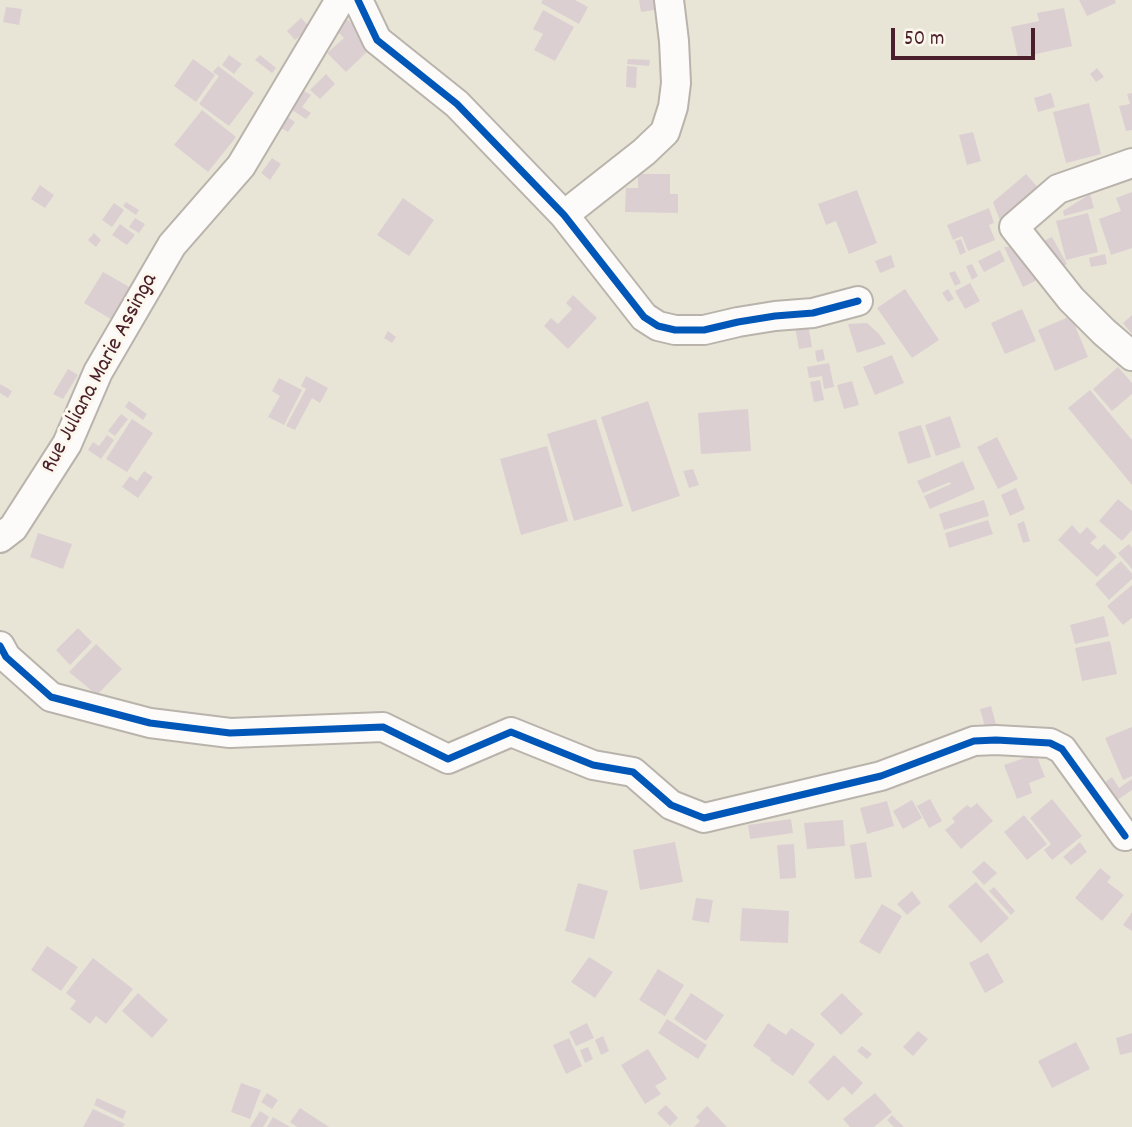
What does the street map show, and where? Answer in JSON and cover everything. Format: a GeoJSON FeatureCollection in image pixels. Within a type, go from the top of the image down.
{"type":"FeatureCollection","features":[{"type":"Feature","properties":{"kind":"street","name":"Rue Juliana Marie Assinga"},"geometry":{"type":"LineString","coordinates":[[0,538],[13,528],[67,444],[98,372],[172,245],[241,166],[340,0]]}},
{"type":"Feature","properties":{"kind":"street"},"geometry":{"type":"LineString","coordinates":[[358,0],[377,40],[457,104],[564,215],[644,317],[658,326],[676,330],[704,330],[775,316],[813,313],[858,302]]}},
{"type":"Feature","properties":{"kind":"street"},"geometry":{"type":"LineString","coordinates":[[564,215],[644,152],[665,132],[673,107],[676,83],[669,0]]}},
{"type":"Feature","properties":{"kind":"street"},"geometry":{"type":"LineString","coordinates":[[1132,163],[1058,189],[1014,227],[1071,299],[1132,356]]}},
{"type":"Feature","properties":{"kind":"street"},"geometry":{"type":"LineString","coordinates":[[0,646],[6,657],[51,697],[150,723],[230,733],[383,727],[448,760],[511,732],[593,765],[633,772],[671,805],[704,818],[881,776],[974,741],[1049,743],[1062,749],[1125,836]]}},
{"type":"Feature","properties":{"kind":"building"},"geometry":{"type":"Polygon","coordinates":[[[543,0],[575,0],[588,7],[579,24],[541,3],[543,0]]]}},
{"type":"Feature","properties":{"kind":"building"},"geometry":{"type":"Polygon","coordinates":[[[639,0],[660,0],[661,9],[641,12],[639,0]]]}},
{"type":"Feature","properties":{"kind":"building"},"geometry":{"type":"Polygon","coordinates":[[[1079,0],[1115,0],[1116,3],[1087,16],[1079,0]]]}},
{"type":"Feature","properties":{"kind":"building"},"geometry":{"type":"Polygon","coordinates":[[[6,7],[22,9],[19,25],[3,22],[6,7]]]}},
{"type":"Feature","properties":{"kind":"building"},"geometry":{"type":"Polygon","coordinates":[[[1064,8],[1072,46],[1018,58],[1011,27],[1039,21],[1037,13],[1064,8]]]}},
{"type":"Feature","properties":{"kind":"building"},"geometry":{"type":"Polygon","coordinates":[[[543,10],[574,27],[555,61],[534,50],[543,34],[533,29],[543,10]]]}},
{"type":"Feature","properties":{"kind":"building"},"geometry":{"type":"Polygon","coordinates":[[[301,18],[310,27],[295,40],[287,31],[301,18]]]}},
{"type":"Feature","properties":{"kind":"building"},"geometry":{"type":"Polygon","coordinates":[[[347,19],[373,46],[346,72],[327,53],[344,38],[336,30],[347,19]]]}},
{"type":"Feature","properties":{"kind":"building"},"geometry":{"type":"Polygon","coordinates":[[[229,55],[242,64],[234,74],[222,65],[229,55]]]}},
{"type":"Feature","properties":{"kind":"building"},"geometry":{"type":"Polygon","coordinates":[[[260,55],[276,68],[272,73],[255,60],[260,55]]]}},
{"type":"Feature","properties":{"kind":"building"},"geometry":{"type":"Polygon","coordinates":[[[193,59],[215,75],[196,102],[174,86],[193,59]]]}},
{"type":"Feature","properties":{"kind":"building"},"geometry":{"type":"Polygon","coordinates":[[[628,59],[650,60],[649,66],[627,64],[628,59]]]}},
{"type":"Feature","properties":{"kind":"building"},"geometry":{"type":"Polygon","coordinates":[[[218,66],[254,93],[229,126],[199,104],[219,76],[213,72],[218,66]]]}},
{"type":"Feature","properties":{"kind":"building"},"geometry":{"type":"Polygon","coordinates":[[[627,66],[637,67],[636,88],[626,87],[627,66]]]}},
{"type":"Feature","properties":{"kind":"building"},"geometry":{"type":"Polygon","coordinates":[[[1097,68],[1104,77],[1096,82],[1090,74],[1097,68]]]}},
{"type":"Feature","properties":{"kind":"building"},"geometry":{"type":"Polygon","coordinates":[[[326,74],[335,84],[320,99],[310,90],[326,74]]]}},
{"type":"Feature","properties":{"kind":"building"},"geometry":{"type":"Polygon","coordinates":[[[304,91],[311,95],[302,107],[311,113],[306,119],[292,110],[304,91]]]}},
{"type":"Feature","properties":{"kind":"building"},"geometry":{"type":"Polygon","coordinates":[[[1051,93],[1055,107],[1038,112],[1034,98],[1051,93]]]}},
{"type":"Feature","properties":{"kind":"building"},"geometry":{"type":"Polygon","coordinates":[[[1132,93],[1132,130],[1126,131],[1119,106],[1130,104],[1127,94],[1132,93]]]}},
{"type":"Feature","properties":{"kind":"building"},"geometry":{"type":"Polygon","coordinates":[[[1089,103],[1101,154],[1066,163],[1053,112],[1089,103]]]}},
{"type":"Feature","properties":{"kind":"building"},"geometry":{"type":"Polygon","coordinates":[[[202,110],[236,137],[208,172],[174,145],[202,110]]]}},
{"type":"Feature","properties":{"kind":"building"},"geometry":{"type":"Polygon","coordinates":[[[286,116],[295,122],[288,132],[279,127],[286,116]]]}},
{"type":"Feature","properties":{"kind":"building"},"geometry":{"type":"Polygon","coordinates":[[[973,132],[981,161],[967,165],[959,135],[973,132]]]}},
{"type":"Feature","properties":{"kind":"building"},"geometry":{"type":"Polygon","coordinates":[[[272,158],[281,164],[270,180],[261,173],[272,158]]]}},
{"type":"Feature","properties":{"kind":"building"},"geometry":{"type":"Polygon","coordinates":[[[638,174],[670,174],[670,194],[678,194],[678,213],[625,212],[626,188],[638,188],[638,174]]]}},
{"type":"Feature","properties":{"kind":"building"},"geometry":{"type":"Polygon","coordinates":[[[1026,174],[1042,192],[1002,226],[993,202],[1026,174]]]}},
{"type":"Feature","properties":{"kind":"building"},"geometry":{"type":"Polygon","coordinates":[[[40,185],[54,195],[45,208],[31,199],[40,185]]]}},
{"type":"Feature","properties":{"kind":"building"},"geometry":{"type":"Polygon","coordinates":[[[857,190],[877,243],[849,254],[836,221],[826,225],[818,204],[857,190]]]}},
{"type":"Feature","properties":{"kind":"building"},"geometry":{"type":"Polygon","coordinates":[[[1132,192],[1132,248],[1111,255],[1099,219],[1121,211],[1116,198],[1132,192]]]}},
{"type":"Feature","properties":{"kind":"building"},"geometry":{"type":"Polygon","coordinates":[[[1090,194],[1094,208],[1064,216],[1063,211],[1090,194]]]}},
{"type":"Feature","properties":{"kind":"building"},"geometry":{"type":"Polygon","coordinates":[[[403,198],[434,220],[409,256],[377,235],[403,198]]]}},
{"type":"Feature","properties":{"kind":"building"},"geometry":{"type":"Polygon","coordinates":[[[126,202],[139,210],[136,215],[123,206],[126,202]]]}},
{"type":"Feature","properties":{"kind":"building"},"geometry":{"type":"Polygon","coordinates":[[[114,203],[124,210],[112,227],[102,220],[114,203]]]}},
{"type":"Feature","properties":{"kind":"building"},"geometry":{"type":"Polygon","coordinates":[[[989,208],[994,223],[989,225],[995,240],[968,251],[962,236],[953,240],[947,225],[989,208]]]}},
{"type":"Feature","properties":{"kind":"building"},"geometry":{"type":"Polygon","coordinates":[[[1088,213],[1098,252],[1066,260],[1056,221],[1088,213]]]}},
{"type":"Feature","properties":{"kind":"building"},"geometry":{"type":"Polygon","coordinates":[[[135,218],[145,224],[139,233],[129,227],[135,218]]]}},
{"type":"Feature","properties":{"kind":"building"},"geometry":{"type":"Polygon","coordinates":[[[120,224],[135,235],[127,245],[112,235],[120,224]]]}},
{"type":"Feature","properties":{"kind":"building"},"geometry":{"type":"Polygon","coordinates":[[[94,233],[101,240],[96,247],[88,240],[94,233]]]}},
{"type":"Feature","properties":{"kind":"building"},"geometry":{"type":"Polygon","coordinates":[[[1052,237],[1067,264],[1060,268],[1044,241],[1052,237]]]}},
{"type":"Feature","properties":{"kind":"building"},"geometry":{"type":"Polygon","coordinates":[[[961,239],[966,252],[960,255],[955,241],[961,239]]]}},
{"type":"Feature","properties":{"kind":"building"},"geometry":{"type":"Polygon","coordinates":[[[1004,247],[1018,247],[1041,278],[1023,287],[1004,247]]]}},
{"type":"Feature","properties":{"kind":"building"},"geometry":{"type":"Polygon","coordinates":[[[1000,250],[1005,261],[984,272],[978,261],[1000,250]]]}},
{"type":"Feature","properties":{"kind":"building"},"geometry":{"type":"Polygon","coordinates":[[[1105,254],[1107,264],[1091,267],[1089,258],[1105,254]]]}},
{"type":"Feature","properties":{"kind":"building"},"geometry":{"type":"Polygon","coordinates":[[[891,255],[895,267],[880,273],[875,261],[891,255]]]}},
{"type":"Feature","properties":{"kind":"building"},"geometry":{"type":"Polygon","coordinates":[[[972,264],[978,276],[972,280],[966,266],[972,264]]]}},
{"type":"Feature","properties":{"kind":"building"},"geometry":{"type":"Polygon","coordinates":[[[955,271],[961,283],[955,286],[949,273],[955,271]]]}},
{"type":"Feature","properties":{"kind":"building"},"geometry":{"type":"Polygon","coordinates":[[[103,272],[133,289],[114,321],[84,303],[103,272]]]}},
{"type":"Feature","properties":{"kind":"building"},"geometry":{"type":"Polygon","coordinates":[[[970,283],[980,301],[965,309],[955,291],[970,283]]]}},
{"type":"Feature","properties":{"kind":"building"},"geometry":{"type":"Polygon","coordinates":[[[905,289],[939,340],[912,358],[877,308],[905,289]]]}},
{"type":"Feature","properties":{"kind":"building"},"geometry":{"type":"Polygon","coordinates":[[[948,289],[954,299],[948,302],[942,293],[948,289]]]}},
{"type":"Feature","properties":{"kind":"building"},"geometry":{"type":"Polygon","coordinates":[[[573,295],[597,318],[568,349],[544,326],[551,318],[558,324],[572,309],[566,303],[573,295]]]}},
{"type":"Feature","properties":{"kind":"building"},"geometry":{"type":"Polygon","coordinates":[[[1022,309],[1036,341],[1005,354],[991,323],[1022,309]]]}},
{"type":"Feature","properties":{"kind":"building"},"geometry":{"type":"Polygon","coordinates":[[[1132,315],[1132,334],[1123,323],[1132,315]]]}},
{"type":"Feature","properties":{"kind":"building"},"geometry":{"type":"Polygon","coordinates":[[[1071,316],[1088,357],[1055,371],[1038,330],[1071,316]]]}},
{"type":"Feature","properties":{"kind":"building"},"geometry":{"type":"Polygon","coordinates":[[[867,323],[886,344],[857,353],[848,324],[867,323]]]}},
{"type":"Feature","properties":{"kind":"building"},"geometry":{"type":"Polygon","coordinates":[[[808,324],[812,347],[799,349],[795,327],[808,324]]]}},
{"type":"Feature","properties":{"kind":"building"},"geometry":{"type":"Polygon","coordinates":[[[388,331],[396,337],[392,343],[384,338],[388,331]]]}},
{"type":"Feature","properties":{"kind":"building"},"geometry":{"type":"Polygon","coordinates":[[[823,349],[825,360],[817,362],[815,351],[823,349]]]}},
{"type":"Feature","properties":{"kind":"building"},"geometry":{"type":"Polygon","coordinates":[[[892,355],[904,383],[875,395],[863,367],[892,355]]]}},
{"type":"Feature","properties":{"kind":"building"},"geometry":{"type":"Polygon","coordinates":[[[829,363],[834,387],[824,389],[822,376],[809,378],[807,367],[829,363]]]}},
{"type":"Feature","properties":{"kind":"building"},"geometry":{"type":"Polygon","coordinates":[[[1118,367],[1132,383],[1132,394],[1112,411],[1093,389],[1118,367]]]}},
{"type":"Feature","properties":{"kind":"building"},"geometry":{"type":"Polygon","coordinates":[[[68,369],[78,375],[63,399],[53,394],[68,369]]]}},
{"type":"Feature","properties":{"kind":"building"},"geometry":{"type":"Polygon","coordinates":[[[306,376],[328,388],[320,403],[312,398],[295,430],[286,426],[306,389],[301,386],[306,376]]]}},
{"type":"Feature","properties":{"kind":"building"},"geometry":{"type":"Polygon","coordinates":[[[279,378],[302,390],[284,425],[268,417],[280,396],[272,391],[279,378]]]}},
{"type":"Feature","properties":{"kind":"building"},"geometry":{"type":"Polygon","coordinates":[[[820,380],[824,400],[814,402],[810,382],[820,380]]]}},
{"type":"Feature","properties":{"kind":"building"},"geometry":{"type":"Polygon","coordinates":[[[852,381],[859,405],[844,409],[837,385],[852,381]]]}},
{"type":"Feature","properties":{"kind":"building"},"geometry":{"type":"Polygon","coordinates":[[[0,384],[12,391],[8,398],[0,393],[0,384]]]}},
{"type":"Feature","properties":{"kind":"building"},"geometry":{"type":"Polygon","coordinates":[[[1090,390],[1132,440],[1132,485],[1068,408],[1090,390]]]}},
{"type":"Feature","properties":{"kind":"building"},"geometry":{"type":"Polygon","coordinates":[[[129,401],[147,414],[143,420],[125,407],[129,401]]]}},
{"type":"Feature","properties":{"kind":"building"},"geometry":{"type":"Polygon","coordinates":[[[648,401],[680,496],[632,512],[601,417],[648,401]]]}},
{"type":"Feature","properties":{"kind":"building"},"geometry":{"type":"Polygon","coordinates":[[[748,409],[751,451],[701,454],[698,413],[748,409]]]}},
{"type":"Feature","properties":{"kind":"building"},"geometry":{"type":"Polygon","coordinates":[[[121,414],[128,419],[115,436],[108,431],[121,414]]]}},
{"type":"Feature","properties":{"kind":"building"},"geometry":{"type":"Polygon","coordinates":[[[950,416],[961,447],[936,456],[925,425],[950,416]]]}},
{"type":"Feature","properties":{"kind":"building"},"geometry":{"type":"Polygon","coordinates":[[[132,419],[153,433],[127,472],[106,459],[132,419]]]}},
{"type":"Feature","properties":{"kind":"building"},"geometry":{"type":"Polygon","coordinates":[[[596,419],[623,506],[574,521],[547,434],[596,419]]]}},
{"type":"Feature","properties":{"kind":"building"},"geometry":{"type":"Polygon","coordinates":[[[921,425],[931,457],[908,464],[898,432],[921,425]]]}},
{"type":"Feature","properties":{"kind":"building"},"geometry":{"type":"Polygon","coordinates":[[[107,435],[114,440],[101,459],[88,450],[93,442],[99,446],[107,435]]]}},
{"type":"Feature","properties":{"kind":"building"},"geometry":{"type":"Polygon","coordinates":[[[997,437],[1018,479],[998,489],[977,447],[997,437]]]}},
{"type":"Feature","properties":{"kind":"building"},"geometry":{"type":"Polygon","coordinates":[[[547,446],[568,521],[521,535],[500,459],[547,446]]]}},
{"type":"Feature","properties":{"kind":"building"},"geometry":{"type":"Polygon","coordinates":[[[963,461],[975,489],[930,509],[924,496],[951,484],[950,482],[923,493],[917,481],[963,461]]]}},
{"type":"Feature","properties":{"kind":"building"},"geometry":{"type":"Polygon","coordinates":[[[693,469],[699,485],[689,488],[683,471],[693,469]]]}},
{"type":"Feature","properties":{"kind":"building"},"geometry":{"type":"Polygon","coordinates":[[[144,471],[153,477],[138,498],[122,487],[130,476],[137,481],[144,471]]]}},
{"type":"Feature","properties":{"kind":"building"},"geometry":{"type":"Polygon","coordinates":[[[1016,488],[1025,509],[1010,516],[1001,495],[1016,488]]]}},
{"type":"Feature","properties":{"kind":"building"},"geometry":{"type":"Polygon","coordinates":[[[1118,499],[1132,511],[1132,530],[1122,541],[1099,521],[1118,499]]]}},
{"type":"Feature","properties":{"kind":"building"},"geometry":{"type":"Polygon","coordinates":[[[984,500],[989,516],[944,530],[939,514],[984,500]]]}},
{"type":"Feature","properties":{"kind":"building"},"geometry":{"type":"Polygon","coordinates":[[[988,520],[993,534],[949,548],[945,533],[988,520]]]}},
{"type":"Feature","properties":{"kind":"building"},"geometry":{"type":"Polygon","coordinates":[[[1024,521],[1030,541],[1023,543],[1017,524],[1024,521]]]}},
{"type":"Feature","properties":{"kind":"building"},"geometry":{"type":"Polygon","coordinates":[[[1072,525],[1080,534],[1087,527],[1097,537],[1090,543],[1098,550],[1104,544],[1117,557],[1097,577],[1058,540],[1072,525]]]}},
{"type":"Feature","properties":{"kind":"building"},"geometry":{"type":"Polygon","coordinates":[[[38,533],[72,544],[63,569],[30,557],[38,533]]]}},
{"type":"Feature","properties":{"kind":"building"},"geometry":{"type":"Polygon","coordinates":[[[1129,544],[1132,548],[1132,569],[1118,553],[1129,544]]]}},
{"type":"Feature","properties":{"kind":"building"},"geometry":{"type":"Polygon","coordinates":[[[1121,561],[1132,574],[1132,579],[1109,600],[1095,584],[1121,561]]]}},
{"type":"Feature","properties":{"kind":"building"},"geometry":{"type":"Polygon","coordinates":[[[1132,585],[1132,618],[1123,625],[1107,606],[1132,585]]]}},
{"type":"Feature","properties":{"kind":"building"},"geometry":{"type":"Polygon","coordinates":[[[1104,616],[1109,636],[1075,644],[1070,625],[1104,616]]]}},
{"type":"Feature","properties":{"kind":"building"},"geometry":{"type":"Polygon","coordinates":[[[78,628],[92,642],[70,665],[56,650],[78,628]]]}},
{"type":"Feature","properties":{"kind":"building"},"geometry":{"type":"Polygon","coordinates":[[[1110,641],[1117,674],[1082,681],[1075,648],[1110,641]]]}},
{"type":"Feature","properties":{"kind":"building"},"geometry":{"type":"Polygon","coordinates":[[[96,644],[122,669],[97,695],[69,672],[96,644]]]}},
{"type":"Feature","properties":{"kind":"building"},"geometry":{"type":"Polygon","coordinates":[[[991,706],[996,724],[985,727],[980,709],[991,706]]]}},
{"type":"Feature","properties":{"kind":"building"},"geometry":{"type":"Polygon","coordinates":[[[1132,727],[1132,776],[1123,780],[1105,738],[1132,727]]]}},
{"type":"Feature","properties":{"kind":"building"},"geometry":{"type":"Polygon","coordinates":[[[1036,754],[1045,777],[1029,783],[1032,793],[1017,799],[1004,765],[1036,754]]]}},
{"type":"Feature","properties":{"kind":"building"},"geometry":{"type":"Polygon","coordinates":[[[1112,777],[1119,788],[1132,779],[1132,790],[1116,801],[1104,783],[1112,777]]]}},
{"type":"Feature","properties":{"kind":"building"},"geometry":{"type":"Polygon","coordinates":[[[930,799],[942,821],[929,828],[917,806],[930,799]]]}},
{"type":"Feature","properties":{"kind":"building"},"geometry":{"type":"Polygon","coordinates":[[[1052,799],[1082,836],[1052,860],[1044,850],[1051,844],[1030,818],[1052,799]]]}},
{"type":"Feature","properties":{"kind":"building"},"geometry":{"type":"Polygon","coordinates":[[[912,800],[922,818],[903,829],[893,811],[912,800]]]}},
{"type":"Feature","properties":{"kind":"building"},"geometry":{"type":"Polygon","coordinates":[[[887,801],[894,826],[867,834],[860,808],[887,801]]]}},
{"type":"Feature","properties":{"kind":"building"},"geometry":{"type":"Polygon","coordinates":[[[977,803],[993,821],[961,849],[945,830],[955,822],[952,818],[967,805],[971,808],[977,803]]]}},
{"type":"Feature","properties":{"kind":"building"},"geometry":{"type":"Polygon","coordinates":[[[1024,815],[1047,844],[1027,860],[1004,832],[1024,815]]]}},
{"type":"Feature","properties":{"kind":"building"},"geometry":{"type":"Polygon","coordinates":[[[791,819],[793,833],[750,839],[748,825],[791,819]]]}},
{"type":"Feature","properties":{"kind":"building"},"geometry":{"type":"Polygon","coordinates":[[[843,820],[845,846],[807,849],[804,823],[843,820]]]}},
{"type":"Feature","properties":{"kind":"building"},"geometry":{"type":"Polygon","coordinates":[[[675,842],[683,882],[640,890],[633,850],[675,842]]]}},
{"type":"Feature","properties":{"kind":"building"},"geometry":{"type":"Polygon","coordinates":[[[866,842],[872,877],[855,879],[850,845],[866,842]]]}},
{"type":"Feature","properties":{"kind":"building"},"geometry":{"type":"Polygon","coordinates":[[[1080,842],[1087,852],[1071,865],[1063,857],[1080,842]]]}},
{"type":"Feature","properties":{"kind":"building"},"geometry":{"type":"Polygon","coordinates":[[[794,844],[796,878],[780,879],[777,845],[794,844]]]}},
{"type":"Feature","properties":{"kind":"building"},"geometry":{"type":"Polygon","coordinates":[[[984,861],[997,873],[984,885],[972,872],[984,861]]]}},
{"type":"Feature","properties":{"kind":"building"},"geometry":{"type":"Polygon","coordinates":[[[1100,868],[1111,877],[1107,882],[1124,895],[1102,921],[1075,898],[1100,868]]]}},
{"type":"Feature","properties":{"kind":"building"},"geometry":{"type":"Polygon","coordinates":[[[976,882],[1009,918],[981,943],[948,906],[976,882]]]}},
{"type":"Feature","properties":{"kind":"building"},"geometry":{"type":"Polygon","coordinates":[[[578,883],[608,891],[594,939],[565,931],[578,883]]]}},
{"type":"Feature","properties":{"kind":"building"},"geometry":{"type":"Polygon","coordinates":[[[994,887],[1015,911],[1011,915],[989,891],[994,887]]]}},
{"type":"Feature","properties":{"kind":"building"},"geometry":{"type":"Polygon","coordinates":[[[912,891],[921,903],[907,915],[897,904],[912,891]]]}},
{"type":"Feature","properties":{"kind":"building"},"geometry":{"type":"Polygon","coordinates":[[[696,898],[713,900],[709,923],[692,920],[696,898]]]}},
{"type":"Feature","properties":{"kind":"building"},"geometry":{"type":"Polygon","coordinates":[[[882,904],[902,916],[880,954],[859,942],[882,904]]]}},
{"type":"Feature","properties":{"kind":"building"},"geometry":{"type":"Polygon","coordinates":[[[742,908],[789,911],[788,943],[740,941],[742,908]]]}},
{"type":"Feature","properties":{"kind":"building"},"geometry":{"type":"Polygon","coordinates":[[[1132,912],[1132,931],[1123,925],[1132,912]]]}},
{"type":"Feature","properties":{"kind":"building"},"geometry":{"type":"Polygon","coordinates":[[[47,946],[78,967],[61,991],[31,970],[47,946]]]}},
{"type":"Feature","properties":{"kind":"building"},"geometry":{"type":"Polygon","coordinates":[[[988,953],[1004,982],[985,993],[969,963],[988,953]]]}},
{"type":"Feature","properties":{"kind":"building"},"geometry":{"type":"Polygon","coordinates":[[[589,957],[613,972],[595,998],[571,982],[589,957]]]}},
{"type":"Feature","properties":{"kind":"building"},"geometry":{"type":"Polygon","coordinates":[[[93,958],[133,989],[106,1024],[96,1016],[90,1024],[70,1009],[76,1001],[66,993],[93,958]]]}},
{"type":"Feature","properties":{"kind":"building"},"geometry":{"type":"Polygon","coordinates":[[[658,969],[684,985],[665,1016],[639,1000],[658,969]]]}},
{"type":"Feature","properties":{"kind":"building"},"geometry":{"type":"Polygon","coordinates":[[[138,993],[168,1020],[152,1038],[122,1011],[138,993]]]}},
{"type":"Feature","properties":{"kind":"building"},"geometry":{"type":"Polygon","coordinates":[[[691,993],[724,1015],[706,1041],[674,1019],[691,993]]]}},
{"type":"Feature","properties":{"kind":"building"},"geometry":{"type":"Polygon","coordinates":[[[842,993],[863,1014],[841,1035],[820,1014],[842,993]]]}},
{"type":"Feature","properties":{"kind":"building"},"geometry":{"type":"Polygon","coordinates":[[[667,1019],[707,1045],[698,1059],[658,1033],[667,1019]]]}},
{"type":"Feature","properties":{"kind":"building"},"geometry":{"type":"Polygon","coordinates":[[[587,1023],[594,1038],[576,1046],[569,1032],[587,1023]]]}},
{"type":"Feature","properties":{"kind":"building"},"geometry":{"type":"Polygon","coordinates":[[[768,1023],[786,1035],[791,1028],[815,1044],[793,1076],[753,1046],[768,1023]]]}},
{"type":"Feature","properties":{"kind":"building"},"geometry":{"type":"Polygon","coordinates":[[[918,1031],[928,1039],[913,1056],[903,1047],[918,1031]]]}},
{"type":"Feature","properties":{"kind":"building"},"geometry":{"type":"Polygon","coordinates":[[[1132,1033],[1132,1052],[1120,1055],[1116,1038],[1132,1033]]]}},
{"type":"Feature","properties":{"kind":"building"},"geometry":{"type":"Polygon","coordinates":[[[603,1036],[609,1051],[601,1055],[595,1040],[603,1036]]]}},
{"type":"Feature","properties":{"kind":"building"},"geometry":{"type":"Polygon","coordinates":[[[569,1038],[582,1066],[566,1074],[553,1045],[569,1038]]]}},
{"type":"Feature","properties":{"kind":"building"},"geometry":{"type":"Polygon","coordinates":[[[1076,1042],[1090,1069],[1052,1088],[1038,1061],[1076,1042]]]}},
{"type":"Feature","properties":{"kind":"building"},"geometry":{"type":"Polygon","coordinates":[[[862,1046],[872,1054],[867,1059],[857,1051],[862,1046]]]}},
{"type":"Feature","properties":{"kind":"building"},"geometry":{"type":"Polygon","coordinates":[[[588,1047],[593,1059],[585,1063],[580,1050],[588,1047]]]}},
{"type":"Feature","properties":{"kind":"building"},"geometry":{"type":"Polygon","coordinates":[[[648,1049],[667,1079],[655,1086],[661,1094],[645,1104],[621,1065],[648,1049]]]}},
{"type":"Feature","properties":{"kind":"building"},"geometry":{"type":"Polygon","coordinates":[[[834,1055],[863,1083],[852,1095],[843,1086],[828,1101],[808,1082],[834,1055]]]}},
{"type":"Feature","properties":{"kind":"building"},"geometry":{"type":"Polygon","coordinates":[[[241,1083],[261,1090],[250,1119],[231,1112],[241,1083]]]}},
{"type":"Feature","properties":{"kind":"building"},"geometry":{"type":"Polygon","coordinates":[[[267,1093],[278,1100],[272,1109],[261,1102],[267,1093]]]}},
{"type":"Feature","properties":{"kind":"building"},"geometry":{"type":"Polygon","coordinates":[[[875,1093],[892,1112],[874,1127],[850,1127],[843,1119],[875,1093]]]}},
{"type":"Feature","properties":{"kind":"building"},"geometry":{"type":"Polygon","coordinates":[[[97,1098],[126,1111],[123,1119],[94,1105],[97,1098]]]}},
{"type":"Feature","properties":{"kind":"building"},"geometry":{"type":"Polygon","coordinates":[[[666,1105],[678,1118],[670,1126],[657,1113],[666,1105]]]}},
{"type":"Feature","properties":{"kind":"building"},"geometry":{"type":"Polygon","coordinates":[[[707,1106],[727,1127],[694,1127],[700,1121],[696,1117],[707,1106]]]}},
{"type":"Feature","properties":{"kind":"building"},"geometry":{"type":"Polygon","coordinates":[[[300,1108],[329,1127],[297,1127],[290,1122],[300,1108]]]}},
{"type":"Feature","properties":{"kind":"building"},"geometry":{"type":"Polygon","coordinates":[[[93,1109],[125,1124],[123,1127],[83,1127],[93,1109]]]}},
{"type":"Feature","properties":{"kind":"building"},"geometry":{"type":"Polygon","coordinates":[[[260,1111],[269,1117],[263,1127],[250,1127],[260,1111]]]}},
{"type":"Feature","properties":{"kind":"building"},"geometry":{"type":"Polygon","coordinates":[[[892,1115],[904,1127],[894,1127],[887,1120],[892,1115]]]}},
{"type":"Feature","properties":{"kind":"building"},"geometry":{"type":"Polygon","coordinates":[[[273,1117],[290,1127],[267,1127],[273,1117]]]}},
{"type":"Feature","properties":{"kind":"cycle path"},"geometry":{"type":"LineString","coordinates":[[358,0],[377,40],[457,104],[564,215],[644,317],[658,326],[675,330],[704,330],[775,316],[813,313],[858,301]]}},
{"type":"Feature","properties":{"kind":"cycle path"},"geometry":{"type":"LineString","coordinates":[[0,646],[6,657],[51,697],[150,723],[230,733],[383,727],[448,759],[511,732],[593,765],[633,772],[671,805],[704,818],[881,776],[974,741],[1050,743],[1062,749],[1125,836]]}}]}
